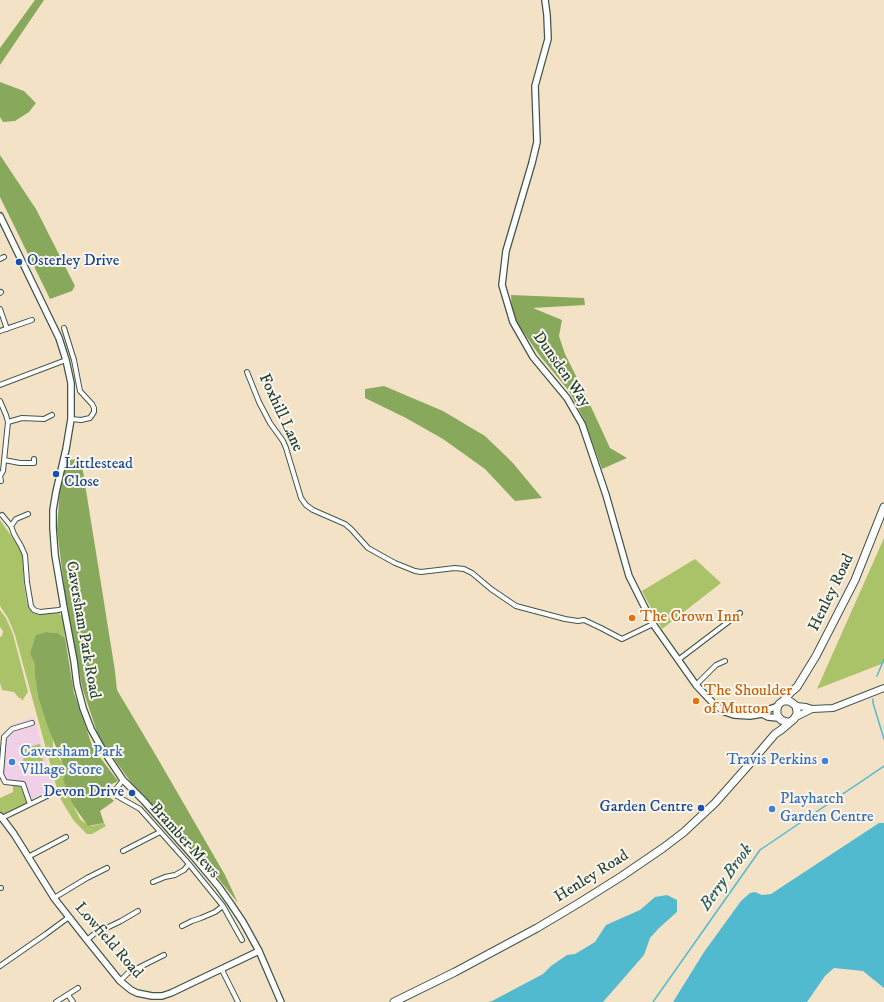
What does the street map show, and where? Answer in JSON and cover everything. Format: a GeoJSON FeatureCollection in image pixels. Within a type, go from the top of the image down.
{"type":"FeatureCollection","features":[{"type":"Feature","properties":{"kind":"main road","name":"Henley Road"},"geometry":{"type":"LineString","coordinates":[[780,704],[797,687],[816,656],[855,580],[884,506]]}},
{"type":"Feature","properties":{"kind":"main road","name":"Henley Road"},"geometry":{"type":"LineString","coordinates":[[796,706],[797,687]]}},
{"type":"Feature","properties":{"kind":"main road"},"geometry":{"type":"LineString","coordinates":[[812,709],[784,722],[778,718],[776,713],[780,704],[789,701],[796,706],[812,709],[833,708],[884,688]]}},
{"type":"Feature","properties":{"kind":"main road"},"geometry":{"type":"LineString","coordinates":[[793,719],[798,711],[796,706]]}},
{"type":"Feature","properties":{"kind":"main road","name":"Henley Road"},"geometry":{"type":"LineString","coordinates":[[775,734],[778,718]]}},
{"type":"Feature","properties":{"kind":"main road","name":"Henley Road"},"geometry":{"type":"LineString","coordinates":[[394,1002],[455,972],[537,928],[622,876],[663,848],[684,832],[715,803],[775,734],[793,719]]}},
{"type":"Feature","properties":{"kind":"street","name":"Dunsden Way"},"geometry":{"type":"LineString","coordinates":[[545,0],[548,39],[535,86],[537,142],[506,251],[502,285],[513,322],[534,356],[567,398],[582,424],[606,495],[628,576],[653,624],[678,660],[696,685],[712,702],[725,712],[739,716],[750,716],[762,714],[780,704]]}},
{"type":"Feature","properties":{"kind":"street","name":"Caversham Park Road"},"geometry":{"type":"LineString","coordinates":[[0,216],[59,338],[71,383],[71,419],[53,510],[53,540],[77,685],[83,708],[91,729],[123,780],[144,801],[193,856],[219,887],[243,922],[259,952],[281,1002]]}},
{"type":"Feature","properties":{"kind":"street"},"geometry":{"type":"LineString","coordinates":[[0,309],[7,329]]}},
{"type":"Feature","properties":{"kind":"street"},"geometry":{"type":"LineString","coordinates":[[0,331],[32,320]]}},
{"type":"Feature","properties":{"kind":"street"},"geometry":{"type":"LineString","coordinates":[[66,331],[74,360],[80,391],[94,408],[94,412],[90,418],[81,420],[71,419]]}},
{"type":"Feature","properties":{"kind":"street"},"geometry":{"type":"LineString","coordinates":[[0,384],[66,360]]}},
{"type":"Feature","properties":{"kind":"street","name":"Foxhill Lane"},"geometry":{"type":"LineString","coordinates":[[248,372],[259,402],[286,448],[301,498],[306,506],[345,524],[368,548],[415,571],[421,572],[455,568],[464,570],[472,573],[491,589],[516,606],[565,619],[578,621],[584,620],[622,639],[653,624]]}},
{"type":"Feature","properties":{"kind":"street"},"geometry":{"type":"LineString","coordinates":[[0,401],[8,422],[3,471],[0,476],[1,481]]}},
{"type":"Feature","properties":{"kind":"street"},"geometry":{"type":"LineString","coordinates":[[8,422],[22,418],[44,418],[52,415]]}},
{"type":"Feature","properties":{"kind":"street"},"geometry":{"type":"LineString","coordinates":[[4,460],[20,463],[34,463]]}},
{"type":"Feature","properties":{"kind":"street"},"geometry":{"type":"LineString","coordinates":[[11,526],[16,519],[28,514]]}},
{"type":"Feature","properties":{"kind":"street"},"geometry":{"type":"LineString","coordinates":[[2,515],[11,526],[25,554],[27,582],[31,606],[34,610],[40,612],[64,608]]}},
{"type":"Feature","properties":{"kind":"street"},"geometry":{"type":"LineString","coordinates":[[678,660],[740,613]]}},
{"type":"Feature","properties":{"kind":"street"},"geometry":{"type":"LineString","coordinates":[[696,685],[716,665],[725,661]]}},
{"type":"Feature","properties":{"kind":"street","name":"Dunsden Way"},"geometry":{"type":"LineString","coordinates":[[762,714],[768,717],[778,718]]}},
{"type":"Feature","properties":{"kind":"street"},"geometry":{"type":"LineString","coordinates":[[30,804],[23,784],[5,782],[1,774],[4,737],[12,729],[32,723]]}},
{"type":"Feature","properties":{"kind":"street","name":"Bramber Mews"},"geometry":{"type":"LineString","coordinates":[[123,780],[116,789],[115,792],[117,796],[140,809],[189,864],[223,906],[242,940]]}},
{"type":"Feature","properties":{"kind":"street"},"geometry":{"type":"LineString","coordinates":[[1,817],[49,795]]}},
{"type":"Feature","properties":{"kind":"street","name":"Lowfield Road"},"geometry":{"type":"LineString","coordinates":[[1,817],[14,834],[54,898],[86,940],[120,980],[131,990],[137,993],[152,996],[162,996],[259,952]]}},
{"type":"Feature","properties":{"kind":"street"},"geometry":{"type":"LineString","coordinates":[[123,851],[160,832]]}},
{"type":"Feature","properties":{"kind":"street"},"geometry":{"type":"LineString","coordinates":[[28,857],[66,837]]}},
{"type":"Feature","properties":{"kind":"street"},"geometry":{"type":"LineString","coordinates":[[153,882],[175,875],[184,870],[189,864]]}},
{"type":"Feature","properties":{"kind":"street"},"geometry":{"type":"LineString","coordinates":[[54,898],[86,878],[107,868]]}},
{"type":"Feature","properties":{"kind":"street"},"geometry":{"type":"LineString","coordinates":[[182,926],[215,912],[223,906]]}},
{"type":"Feature","properties":{"kind":"street"},"geometry":{"type":"LineString","coordinates":[[86,940],[138,910]]}},
{"type":"Feature","properties":{"kind":"street"},"geometry":{"type":"LineString","coordinates":[[0,966],[69,917]]}},
{"type":"Feature","properties":{"kind":"street"},"geometry":{"type":"LineString","coordinates":[[120,980],[128,973],[164,955]]}},
{"type":"Feature","properties":{"kind":"street"},"geometry":{"type":"LineString","coordinates":[[222,970],[238,1002]]}},
{"type":"Feature","properties":{"kind":"street"},"geometry":{"type":"LineString","coordinates":[[56,1002],[78,988]]}},
{"type":"Feature","properties":{"kind":"street"},"geometry":{"type":"LineString","coordinates":[[68,995],[73,1002]]}},
{"type":"Feature","properties":{"kind":"shaded area"},"geometry":{"type":"Polygon","coordinates":[[[34,717],[54,789],[27,801],[20,786],[3,783],[0,776],[3,737],[12,725],[34,717]]]}},
{"type":"Feature","properties":{"kind":"green space"},"geometry":{"type":"Polygon","coordinates":[[[35,0],[44,0],[0,65],[0,48],[35,0]]]}},
{"type":"Feature","properties":{"kind":"green space"},"geometry":{"type":"Polygon","coordinates":[[[0,82],[24,91],[36,103],[29,112],[15,121],[3,122],[0,117],[0,82]]]}},
{"type":"Feature","properties":{"kind":"green space"},"geometry":{"type":"Polygon","coordinates":[[[0,155],[36,209],[75,286],[72,291],[50,299],[0,197],[0,155]]]}},
{"type":"Feature","properties":{"kind":"green space"},"geometry":{"type":"Polygon","coordinates":[[[511,295],[584,298],[585,305],[533,308],[562,320],[559,336],[565,354],[610,448],[627,458],[602,469],[584,419],[569,391],[540,356],[512,316],[511,295]]]}},
{"type":"Feature","properties":{"kind":"green space"},"geometry":{"type":"Polygon","coordinates":[[[384,386],[443,411],[485,436],[512,462],[542,498],[515,501],[485,469],[443,439],[406,418],[365,398],[365,389],[384,386]]]}},
{"type":"Feature","properties":{"kind":"green space"},"geometry":{"type":"Polygon","coordinates":[[[81,459],[117,690],[225,875],[238,903],[201,857],[135,788],[99,738],[82,687],[65,594],[57,529],[60,488],[67,460],[81,459]]]}},
{"type":"Feature","properties":{"kind":"green space"},"geometry":{"type":"Polygon","coordinates":[[[0,520],[21,550],[23,556],[24,584],[29,607],[32,611],[40,614],[59,613],[63,618],[65,638],[58,633],[46,632],[30,654],[35,665],[38,697],[46,722],[53,737],[53,751],[62,762],[66,772],[73,805],[80,819],[88,825],[92,826],[104,823],[106,826],[92,834],[87,834],[74,821],[59,796],[15,635],[8,618],[0,606],[0,520]]]}},
{"type":"Feature","properties":{"kind":"green space"},"geometry":{"type":"Polygon","coordinates":[[[884,538],[884,663],[817,689],[884,538]]]}},
{"type":"Feature","properties":{"kind":"green space"},"geometry":{"type":"Polygon","coordinates":[[[695,559],[721,583],[662,629],[642,591],[695,559]]]}},
{"type":"Feature","properties":{"kind":"green space"},"geometry":{"type":"Polygon","coordinates":[[[0,610],[6,618],[13,634],[28,692],[22,701],[21,698],[19,698],[14,692],[2,690],[0,683],[0,637],[2,636],[3,631],[0,627],[0,610]]]}},
{"type":"Feature","properties":{"kind":"green space"},"geometry":{"type":"Polygon","coordinates":[[[46,632],[58,633],[65,638],[74,693],[93,748],[118,781],[106,787],[105,793],[114,801],[100,811],[104,823],[88,826],[73,805],[63,779],[66,772],[46,722],[38,697],[35,665],[30,654],[36,635],[46,632]]]}},
{"type":"Feature","properties":{"kind":"green space"},"geometry":{"type":"Polygon","coordinates":[[[40,744],[45,771],[30,768],[30,765],[23,765],[24,748],[40,744]]]}},
{"type":"Feature","properties":{"kind":"green space"},"geometry":{"type":"Polygon","coordinates":[[[13,785],[20,786],[27,801],[27,806],[0,817],[0,798],[13,792],[13,785]]]}},
{"type":"Feature","properties":{"kind":"water"},"geometry":{"type":"Polygon","coordinates":[[[879,823],[884,823],[884,988],[863,971],[834,968],[825,976],[807,1002],[673,1002],[704,952],[741,901],[750,893],[755,892],[762,895],[771,894],[879,823]]]}},
{"type":"Feature","properties":{"kind":"water"},"geometry":{"type":"Polygon","coordinates":[[[667,895],[677,900],[677,912],[650,938],[644,955],[603,1002],[488,1002],[543,974],[551,966],[567,955],[575,954],[595,942],[606,925],[640,910],[655,897],[667,895]]]}},
{"type":"Feature","properties":{"kind":"waterway","name":"Berry Brook"},"geometry":{"type":"LineString","coordinates":[[877,676],[884,659]]}},
{"type":"Feature","properties":{"kind":"waterway","name":"Berry Brook"},"geometry":{"type":"LineString","coordinates":[[873,699],[884,739]]}},
{"type":"Feature","properties":{"kind":"waterway","name":"Berry Brook"},"geometry":{"type":"LineString","coordinates":[[653,1002],[760,850],[884,766]]}},
{"type":"Feature","properties":{"kind":"place","name":"Osterley Drive"},"geometry":{"type":"Point","coordinates":[19,262]}},
{"type":"Feature","properties":{"kind":"place","name":"Littlestead Close"},"geometry":{"type":"Point","coordinates":[56,474]}},
{"type":"Feature","properties":{"kind":"place","name":"The Crown Inn"},"geometry":{"type":"Point","coordinates":[632,618]}},
{"type":"Feature","properties":{"kind":"place","name":"The Shoulder of Mutton"},"geometry":{"type":"Point","coordinates":[696,701]}},
{"type":"Feature","properties":{"kind":"place","name":"Travis Perkins"},"geometry":{"type":"Point","coordinates":[825,761]}},
{"type":"Feature","properties":{"kind":"place","name":"Caversham Park Village Store"},"geometry":{"type":"Point","coordinates":[12,762]}},
{"type":"Feature","properties":{"kind":"place","name":"Devon Drive"},"geometry":{"type":"Point","coordinates":[132,793]}},
{"type":"Feature","properties":{"kind":"place","name":"Garden Centre"},"geometry":{"type":"Point","coordinates":[701,808]}},
{"type":"Feature","properties":{"kind":"place","name":"Playhatch Garden Centre"},"geometry":{"type":"Point","coordinates":[772,809]}}]}
